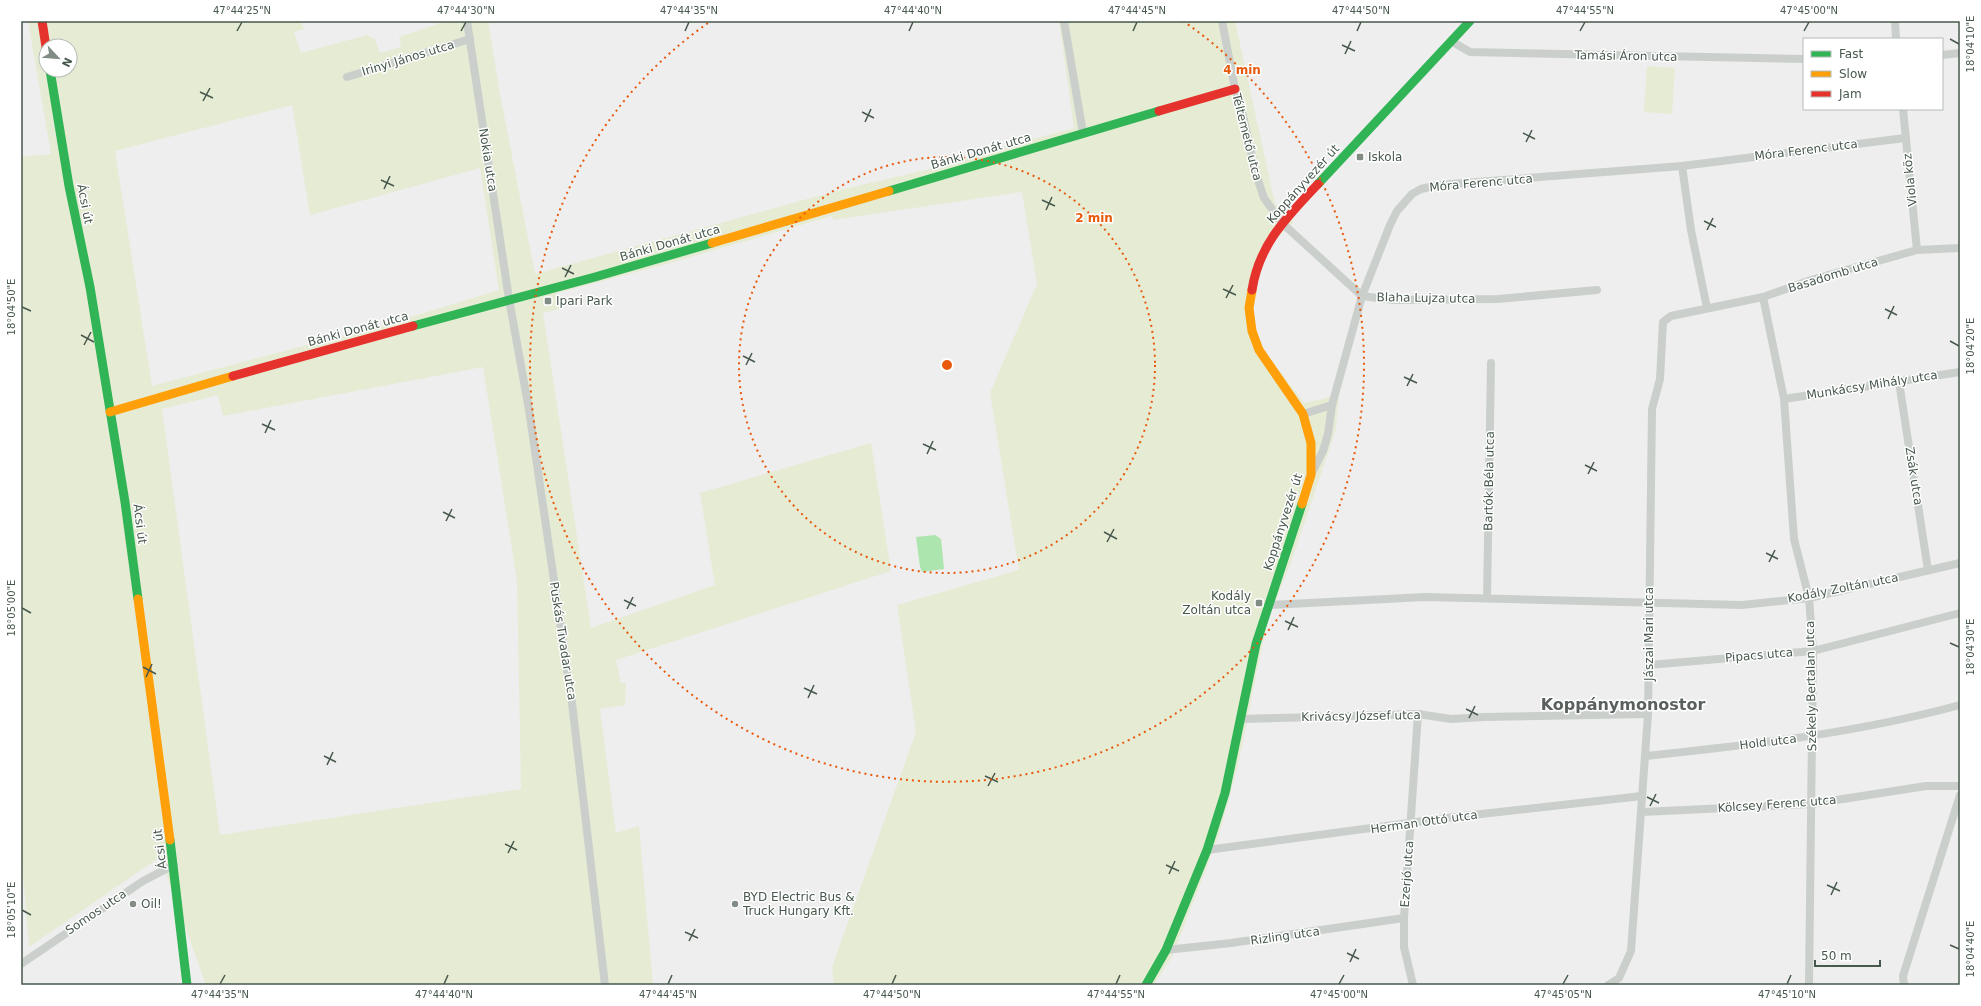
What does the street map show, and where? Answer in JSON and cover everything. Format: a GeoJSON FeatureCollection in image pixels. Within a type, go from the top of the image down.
{"type":"FeatureCollection","features":[{"type":"Feature","properties":{"kind":"street"},"geometry":{"type":"LineString","coordinates":[[42,21],[45,38]]}},
{"type":"Feature","properties":{"kind":"street","name":"Nokia utca"},"geometry":{"type":"LineString","coordinates":[[467,21],[510,299]]}},
{"type":"Feature","properties":{"kind":"street"},"geometry":{"type":"LineString","coordinates":[[1064,21],[1083,133]]}},
{"type":"Feature","properties":{"kind":"street","name":"Téltemető utca"},"geometry":{"type":"LineString","coordinates":[[1222,21],[1235,89],[1241,107],[1260,188],[1267,203],[1282,223]]}},
{"type":"Feature","properties":{"kind":"street","name":"Koppányvezér út"},"geometry":{"type":"LineString","coordinates":[[1146,985],[1166,950],[1207,850],[1225,793],[1256,644],[1311,475],[1311,443],[1303,414],[1259,350],[1252,331],[1249,308],[1255,271],[1268,243],[1282,223],[1470,21]]}},
{"type":"Feature","properties":{"kind":"street"},"geometry":{"type":"LineString","coordinates":[[1895,21],[1896,38]]}},
{"type":"Feature","properties":{"kind":"street","name":"Irinyi János utca"},"geometry":{"type":"LineString","coordinates":[[347,77],[470,39]]}},
{"type":"Feature","properties":{"kind":"street","name":"Tamási Áron utca"},"geometry":{"type":"LineString","coordinates":[[1451,41],[1470,52],[1803,59]]}},
{"type":"Feature","properties":{"kind":"street"},"geometry":{"type":"LineString","coordinates":[[1943,54],[1960,53]]}},
{"type":"Feature","properties":{"kind":"street","name":"Ácsi út"},"geometry":{"type":"LineString","coordinates":[[51,78],[69,186],[90,287],[125,502],[174,865],[187,985]]}},
{"type":"Feature","properties":{"kind":"street","name":"Bánki Donát utca"},"geometry":{"type":"LineString","coordinates":[[110,412],[278,363],[695,249],[1235,89]]}},
{"type":"Feature","properties":{"kind":"street","name":"Viola köz"},"geometry":{"type":"LineString","coordinates":[[1903,110],[1917,250]]}},
{"type":"Feature","properties":{"kind":"street","name":"Móra Ferenc utca"},"geometry":{"type":"LineString","coordinates":[[1311,475],[1323,451],[1332,417],[1332,405],[1362,296],[1397,212],[1404,201],[1421,189],[1438,185],[1682,166],[1905,138]]}},
{"type":"Feature","properties":{"kind":"street"},"geometry":{"type":"LineString","coordinates":[[1682,166],[1691,230],[1707,308]]}},
{"type":"Feature","properties":{"kind":"street","name":"Blaha Lujza utca"},"geometry":{"type":"LineString","coordinates":[[1282,223],[1362,296],[1393,300],[1498,299],[1597,290]]}},
{"type":"Feature","properties":{"kind":"street","name":"Basadomb utca"},"geometry":{"type":"LineString","coordinates":[[1707,308],[1763,297],[1811,280],[1917,250],[1960,248]]}},
{"type":"Feature","properties":{"kind":"street","name":"Székely Bertalan utca"},"geometry":{"type":"LineString","coordinates":[[1763,297],[1784,399],[1794,539],[1809,598],[1813,651],[1809,985]]}},
{"type":"Feature","properties":{"kind":"street","name":"Puskás Tivadar utca"},"geometry":{"type":"LineString","coordinates":[[510,299],[529,410],[572,703],[605,985]]}},
{"type":"Feature","properties":{"kind":"street","name":"Jászai Mari utca"},"geometry":{"type":"LineString","coordinates":[[1608,985],[1619,978],[1631,951],[1648,714],[1652,409],[1660,379],[1662,327],[1663,322],[1671,316],[1707,308]]}},
{"type":"Feature","properties":{"kind":"street","name":"Bartók Béla utca"},"geometry":{"type":"LineString","coordinates":[[1487,598],[1491,363]]}},
{"type":"Feature","properties":{"kind":"street","name":"Munkácsy Mihály utca"},"geometry":{"type":"LineString","coordinates":[[1784,399],[1960,372]]}},
{"type":"Feature","properties":{"kind":"street","name":"Zsák utca"},"geometry":{"type":"LineString","coordinates":[[1899,382],[1928,570]]}},
{"type":"Feature","properties":{"kind":"street"},"geometry":{"type":"LineString","coordinates":[[1303,414],[1332,405]]}},
{"type":"Feature","properties":{"kind":"street","name":"Kodály Zoltán utca"},"geometry":{"type":"LineString","coordinates":[[1269,605],[1425,597],[1742,605],[1809,598],[1960,564]]}},
{"type":"Feature","properties":{"kind":"street","name":"Pipacs utca"},"geometry":{"type":"LineString","coordinates":[[1649,665],[1813,651],[1960,613]]}},
{"type":"Feature","properties":{"kind":"street","name":"Hold utca"},"geometry":{"type":"LineString","coordinates":[[1646,756],[1812,737],[1908,719],[1960,705]]}},
{"type":"Feature","properties":{"kind":"street","name":"Krivácsy József utca"},"geometry":{"type":"LineString","coordinates":[[1241,719],[1418,714],[1451,720],[1484,717],[1648,714]]}},
{"type":"Feature","properties":{"kind":"street","name":"Ezerjó utca"},"geometry":{"type":"LineString","coordinates":[[1413,985],[1404,947],[1404,918],[1418,714]]}},
{"type":"Feature","properties":{"kind":"street","name":"Kölcsey Ferenc utca"},"geometry":{"type":"LineString","coordinates":[[1642,812],[1811,804],[1926,786],[1960,786]]}},
{"type":"Feature","properties":{"kind":"street"},"geometry":{"type":"LineString","coordinates":[[1904,985],[1903,976],[1960,795]]}},
{"type":"Feature","properties":{"kind":"street","name":"Herman Ottó utca"},"geometry":{"type":"LineString","coordinates":[[1207,850],[1491,813],[1642,796]]}},
{"type":"Feature","properties":{"kind":"street","name":"Somos utca"},"geometry":{"type":"LineString","coordinates":[[21,964],[143,881],[174,865]]}},
{"type":"Feature","properties":{"kind":"street","name":"Rizling utca"},"geometry":{"type":"LineString","coordinates":[[1166,950],[1231,943],[1404,918]]}},
{"type":"Feature","properties":{"kind":"shaded area"},"geometry":{"type":"Polygon","coordinates":[[[28,21],[301,21],[304,29],[294,32],[301,53],[367,35],[375,39],[380,53],[401,47],[399,37],[447,21],[488,21],[500,94],[535,274],[840,190],[951,164],[992,150],[1074,128],[1059,21],[1235,21],[1275,204],[1294,222],[1271,245],[1259,272],[1254,299],[1255,325],[1258,338],[1264,349],[1304,403],[1339,395],[1336,429],[1292,560],[1267,622],[1238,766],[1218,838],[1173,955],[1154,985],[834,985],[832,967],[916,732],[897,605],[1019,570],[990,393],[1037,284],[1022,192],[833,220],[832,216],[663,265],[557,293],[560,309],[543,313],[591,628],[715,585],[700,493],[871,443],[891,571],[616,660],[621,683],[626,683],[625,705],[600,709],[616,833],[639,826],[653,985],[206,985],[160,857],[29,947],[21,851],[21,157],[51,154],[28,21]],[[292,105],[115,151],[152,386],[391,323],[499,290],[480,168],[310,215],[292,105]],[[483,367],[223,416],[218,395],[162,409],[220,835],[521,789],[517,581],[483,367]]]}},
{"type":"Feature","properties":{"kind":"shaded area"},"geometry":{"type":"Polygon","coordinates":[[[1647,66],[1675,68],[1672,114],[1644,112],[1647,66]]]}},
{"type":"Feature","properties":{"kind":"shaded area"},"geometry":{"type":"Polygon","coordinates":[[[935,535],[941,539],[944,569],[922,572],[916,537],[935,535]]]}},
{"type":"Feature","properties":{"kind":"traffic: fast"},"geometry":{"type":"LineString","coordinates":[[1318,184],[1470,21]]}},
{"type":"Feature","properties":{"kind":"traffic: fast"},"geometry":{"type":"LineString","coordinates":[[51,78],[69,186],[90,287],[125,502],[138,599]]}},
{"type":"Feature","properties":{"kind":"traffic: fast"},"geometry":{"type":"LineString","coordinates":[[889,191],[1159,111]]}},
{"type":"Feature","properties":{"kind":"traffic: fast"},"geometry":{"type":"LineString","coordinates":[[413,326],[595,277],[712,243]]}},
{"type":"Feature","properties":{"kind":"traffic: fast"},"geometry":{"type":"LineString","coordinates":[[1146,985],[1166,950],[1207,850],[1225,793],[1256,644],[1302,504]]}},
{"type":"Feature","properties":{"kind":"traffic: fast"},"geometry":{"type":"LineString","coordinates":[[170,840],[187,985]]}},
{"type":"Feature","properties":{"kind":"traffic: slow"},"geometry":{"type":"LineString","coordinates":[[712,243],[889,191]]}},
{"type":"Feature","properties":{"kind":"traffic: slow"},"geometry":{"type":"LineString","coordinates":[[1252,290],[1249,308],[1252,331],[1259,350],[1303,414],[1311,443],[1311,475],[1302,504]]}},
{"type":"Feature","properties":{"kind":"traffic: slow"},"geometry":{"type":"LineString","coordinates":[[110,412],[233,376]]}},
{"type":"Feature","properties":{"kind":"traffic: slow"},"geometry":{"type":"LineString","coordinates":[[138,599],[170,840]]}},
{"type":"Feature","properties":{"kind":"traffic: jam"},"geometry":{"type":"LineString","coordinates":[[42,21],[45,38]]}},
{"type":"Feature","properties":{"kind":"traffic: jam"},"geometry":{"type":"LineString","coordinates":[[1159,111],[1235,89]]}},
{"type":"Feature","properties":{"kind":"traffic: jam"},"geometry":{"type":"LineString","coordinates":[[1252,290],[1261,259],[1276,232],[1318,184]]}},
{"type":"Feature","properties":{"kind":"traffic: jam"},"geometry":{"type":"LineString","coordinates":[[233,376],[413,326]]}},
{"type":"Feature","properties":{"kind":"place","name":"Iskola"},"geometry":{"type":"Point","coordinates":[1360,157]}},
{"type":"Feature","properties":{"kind":"place","name":"Ipari Park"},"geometry":{"type":"Point","coordinates":[548,301]}},
{"type":"Feature","properties":{"kind":"place","name":"Kodály Zoltán utca"},"geometry":{"type":"Point","coordinates":[1259,603]}},
{"type":"Feature","properties":{"kind":"place","name":"Oil!"},"geometry":{"type":"Point","coordinates":[133,904]}},
{"type":"Feature","properties":{"kind":"place","name":"BYD Electric Bus & Truck Hungary Kft."},"geometry":{"type":"Point","coordinates":[735,904]}},
{"type":"Feature","properties":{"kind":"district","name":"Koppánymonostor"},"geometry":{"type":"Point","coordinates":[1623,704]}}]}
